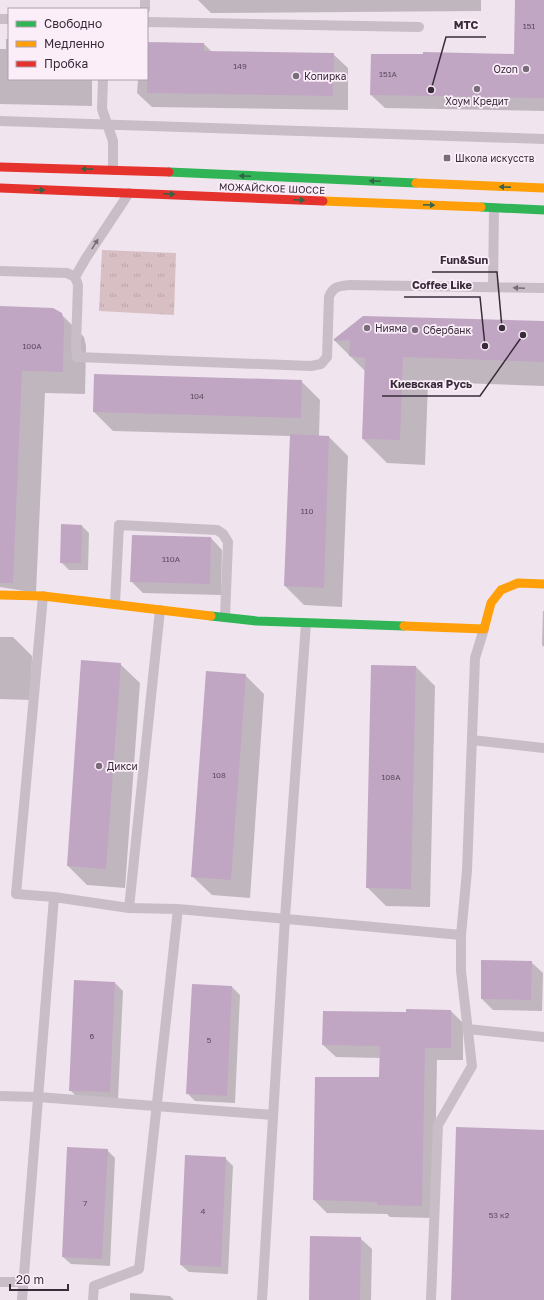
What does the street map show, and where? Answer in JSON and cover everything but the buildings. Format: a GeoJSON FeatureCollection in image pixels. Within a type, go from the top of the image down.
{"type":"FeatureCollection","features":[{"type":"Feature","properties":{"kind":"main road","name":"МОЖАЙСКОЕ ШОССЕ"},"geometry":{"type":"LineString","coordinates":[[0,167],[113,170],[544,188]]}},
{"type":"Feature","properties":{"kind":"main road","name":"МОЖАЙСКОЕ ШОССЕ"},"geometry":{"type":"LineString","coordinates":[[0,188],[129,192],[544,210]]}},
{"type":"Feature","properties":{"kind":"main road"},"geometry":{"type":"LineString","coordinates":[[0,595],[43,596],[257,621],[484,629],[491,603],[501,590],[518,583],[544,584]]}},
{"type":"Feature","properties":{"kind":"lane"},"geometry":{"type":"LineString","coordinates":[[148,22],[419,27]]}},
{"type":"Feature","properties":{"kind":"lane"},"geometry":{"type":"LineString","coordinates":[[103,80],[102,109],[113,141],[113,170]]}},
{"type":"Feature","properties":{"kind":"lane"},"geometry":{"type":"LineString","coordinates":[[0,121],[544,139]]}},
{"type":"Feature","properties":{"kind":"lane"},"geometry":{"type":"LineString","coordinates":[[75,278],[106,226],[129,192]]}},
{"type":"Feature","properties":{"kind":"lane"},"geometry":{"type":"LineString","coordinates":[[493,287],[494,208]]}},
{"type":"Feature","properties":{"kind":"lane"},"geometry":{"type":"LineString","coordinates":[[0,271],[67,273],[75,278],[78,285],[77,357],[310,366],[321,364],[327,357],[329,297],[331,291],[338,286],[544,288]]}},
{"type":"Feature","properties":{"kind":"lane"},"geometry":{"type":"LineString","coordinates":[[115,604],[119,525],[217,530],[223,534],[228,542],[225,617]]}},
{"type":"Feature","properties":{"kind":"lane"},"geometry":{"type":"LineString","coordinates":[[43,596],[16,894],[54,897],[129,908],[178,909],[461,935]]}},
{"type":"Feature","properties":{"kind":"lane"},"geometry":{"type":"LineString","coordinates":[[129,908],[160,610]]}},
{"type":"Feature","properties":{"kind":"lane"},"geometry":{"type":"LineString","coordinates":[[262,1300],[285,918],[306,623]]}},
{"type":"Feature","properties":{"kind":"lane"},"geometry":{"type":"LineString","coordinates":[[431,1300],[438,1125],[472,1066],[461,971],[461,935],[467,871],[475,658],[484,629]]}},
{"type":"Feature","properties":{"kind":"lane"},"geometry":{"type":"LineString","coordinates":[[472,740],[544,748]]}},
{"type":"Feature","properties":{"kind":"lane"},"geometry":{"type":"LineString","coordinates":[[22,1300],[54,897]]}},
{"type":"Feature","properties":{"kind":"lane"},"geometry":{"type":"LineString","coordinates":[[93,1300],[94,1286],[139,1269],[178,909]]}},
{"type":"Feature","properties":{"kind":"lane"},"geometry":{"type":"LineString","coordinates":[[468,1029],[544,1037]]}},
{"type":"Feature","properties":{"kind":"lane"},"geometry":{"type":"LineString","coordinates":[[0,1096],[38,1097],[273,1115]]}},
{"type":"Feature","properties":{"kind":"lane"},"geometry":{"type":"LineString","coordinates":[[0,1282],[23,1282]]}},
{"type":"Feature","properties":{"kind":"green space"},"geometry":{"type":"Polygon","coordinates":[[[102,250],[176,253],[174,315],[99,311],[102,250]]]}},
{"type":"Feature","properties":{"kind":"traffic: fast"},"geometry":{"type":"LineString","coordinates":[[169,172],[416,183]]}},
{"type":"Feature","properties":{"kind":"traffic: fast"},"geometry":{"type":"LineString","coordinates":[[481,207],[544,210]]}},
{"type":"Feature","properties":{"kind":"traffic: fast"},"geometry":{"type":"LineString","coordinates":[[211,616],[257,621],[404,626]]}},
{"type":"Feature","properties":{"kind":"traffic: slow"},"geometry":{"type":"LineString","coordinates":[[416,183],[544,188]]}},
{"type":"Feature","properties":{"kind":"traffic: slow"},"geometry":{"type":"LineString","coordinates":[[323,201],[481,207]]}},
{"type":"Feature","properties":{"kind":"traffic: slow"},"geometry":{"type":"LineString","coordinates":[[404,626],[484,629],[491,603],[501,590],[518,583],[544,584]]}},
{"type":"Feature","properties":{"kind":"traffic: slow"},"geometry":{"type":"LineString","coordinates":[[0,595],[43,596],[211,616]]}},
{"type":"Feature","properties":{"kind":"traffic: jam"},"geometry":{"type":"LineString","coordinates":[[0,167],[169,172]]}},
{"type":"Feature","properties":{"kind":"traffic: jam"},"geometry":{"type":"LineString","coordinates":[[0,188],[323,201]]}},
{"type":"Feature","properties":{"kind":"place","name":"Ozon"},"geometry":{"type":"Point","coordinates":[526,69]}},
{"type":"Feature","properties":{"kind":"place","name":"Копирка"},"geometry":{"type":"Point","coordinates":[296,76]}},
{"type":"Feature","properties":{"kind":"place","name":"Хоум Кредит"},"geometry":{"type":"Point","coordinates":[477,89]}},
{"type":"Feature","properties":{"kind":"place","name":"МТС"},"geometry":{"type":"Point","coordinates":[431,90]}},
{"type":"Feature","properties":{"kind":"place","name":"Школа искусств"},"geometry":{"type":"Point","coordinates":[447,158]}},
{"type":"Feature","properties":{"kind":"place","name":"Нияма"},"geometry":{"type":"Point","coordinates":[367,328]}},
{"type":"Feature","properties":{"kind":"place","name":"Fun&Sun"},"geometry":{"type":"Point","coordinates":[502,328]}},
{"type":"Feature","properties":{"kind":"place","name":"Сбербанк"},"geometry":{"type":"Point","coordinates":[415,330]}},
{"type":"Feature","properties":{"kind":"place","name":"Киевская Русь"},"geometry":{"type":"Point","coordinates":[523,335]}},
{"type":"Feature","properties":{"kind":"place","name":"Coffee Like"},"geometry":{"type":"Point","coordinates":[485,346]}},
{"type":"Feature","properties":{"kind":"place","name":"Дикси"},"geometry":{"type":"Point","coordinates":[99,766]}}]}
